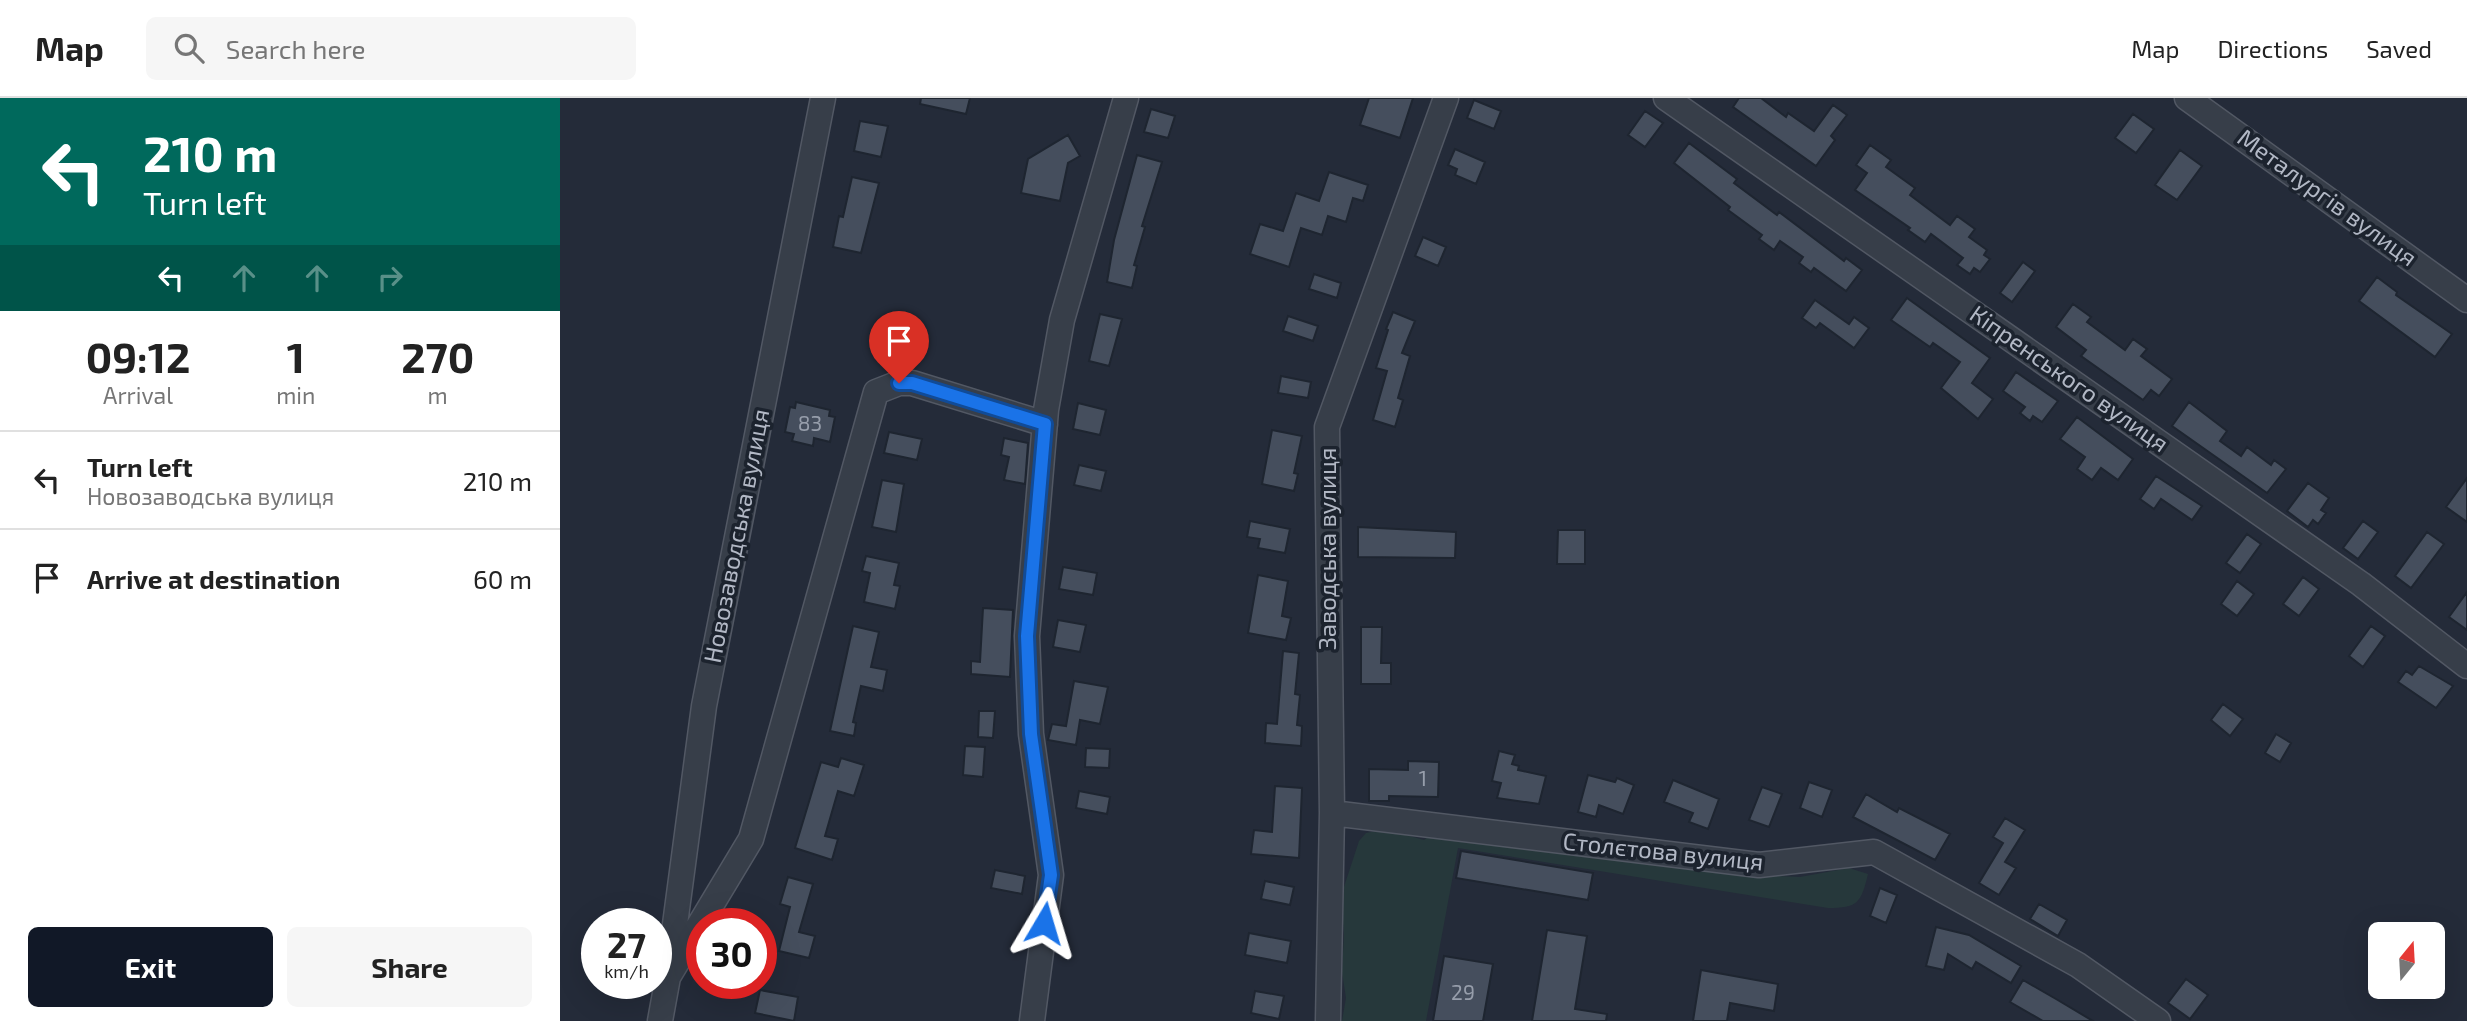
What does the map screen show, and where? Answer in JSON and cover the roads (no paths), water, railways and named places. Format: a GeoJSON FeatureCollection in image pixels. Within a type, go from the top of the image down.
{"type":"FeatureCollection","features":[{"type":"Feature","properties":{"kind":"street","name":"Новозаводська вулиця"},"geometry":{"type":"LineString","coordinates":[[672,947],[704,706],[822,98]]}},
{"type":"Feature","properties":{"kind":"street"},"geometry":{"type":"LineString","coordinates":[[1032,1021],[1051,875],[1031,734],[1027,636],[1045,424],[1062,320],[1126,98]]}},
{"type":"Feature","properties":{"kind":"street","name":"Заводська вулиця"},"geometry":{"type":"LineString","coordinates":[[1328,1021],[1332,813],[1327,427],[1446,98]]}},
{"type":"Feature","properties":{"kind":"street","name":"Кіпренського вулиця"},"geometry":{"type":"LineString","coordinates":[[1666,98],[2361,584],[2467,666]]}},
{"type":"Feature","properties":{"kind":"street","name":"Металургів вулиця"},"geometry":{"type":"LineString","coordinates":[[2187,98],[2467,300]]}},
{"type":"Feature","properties":{"kind":"street","name":"Новозаводська вулиця"},"geometry":{"type":"LineString","coordinates":[[672,970],[751,839],[876,392],[899,383],[912,383],[1045,424]]}},
{"type":"Feature","properties":{"kind":"street","name":"Столєтова вулиця"},"geometry":{"type":"LineString","coordinates":[[1332,813],[1759,865],[1874,852],[2078,965],[2158,1021]]}},
{"type":"Feature","properties":{"kind":"street","name":"Новозаводська вулиця"},"geometry":{"type":"LineString","coordinates":[[660,1021],[664,999]]}}]}
